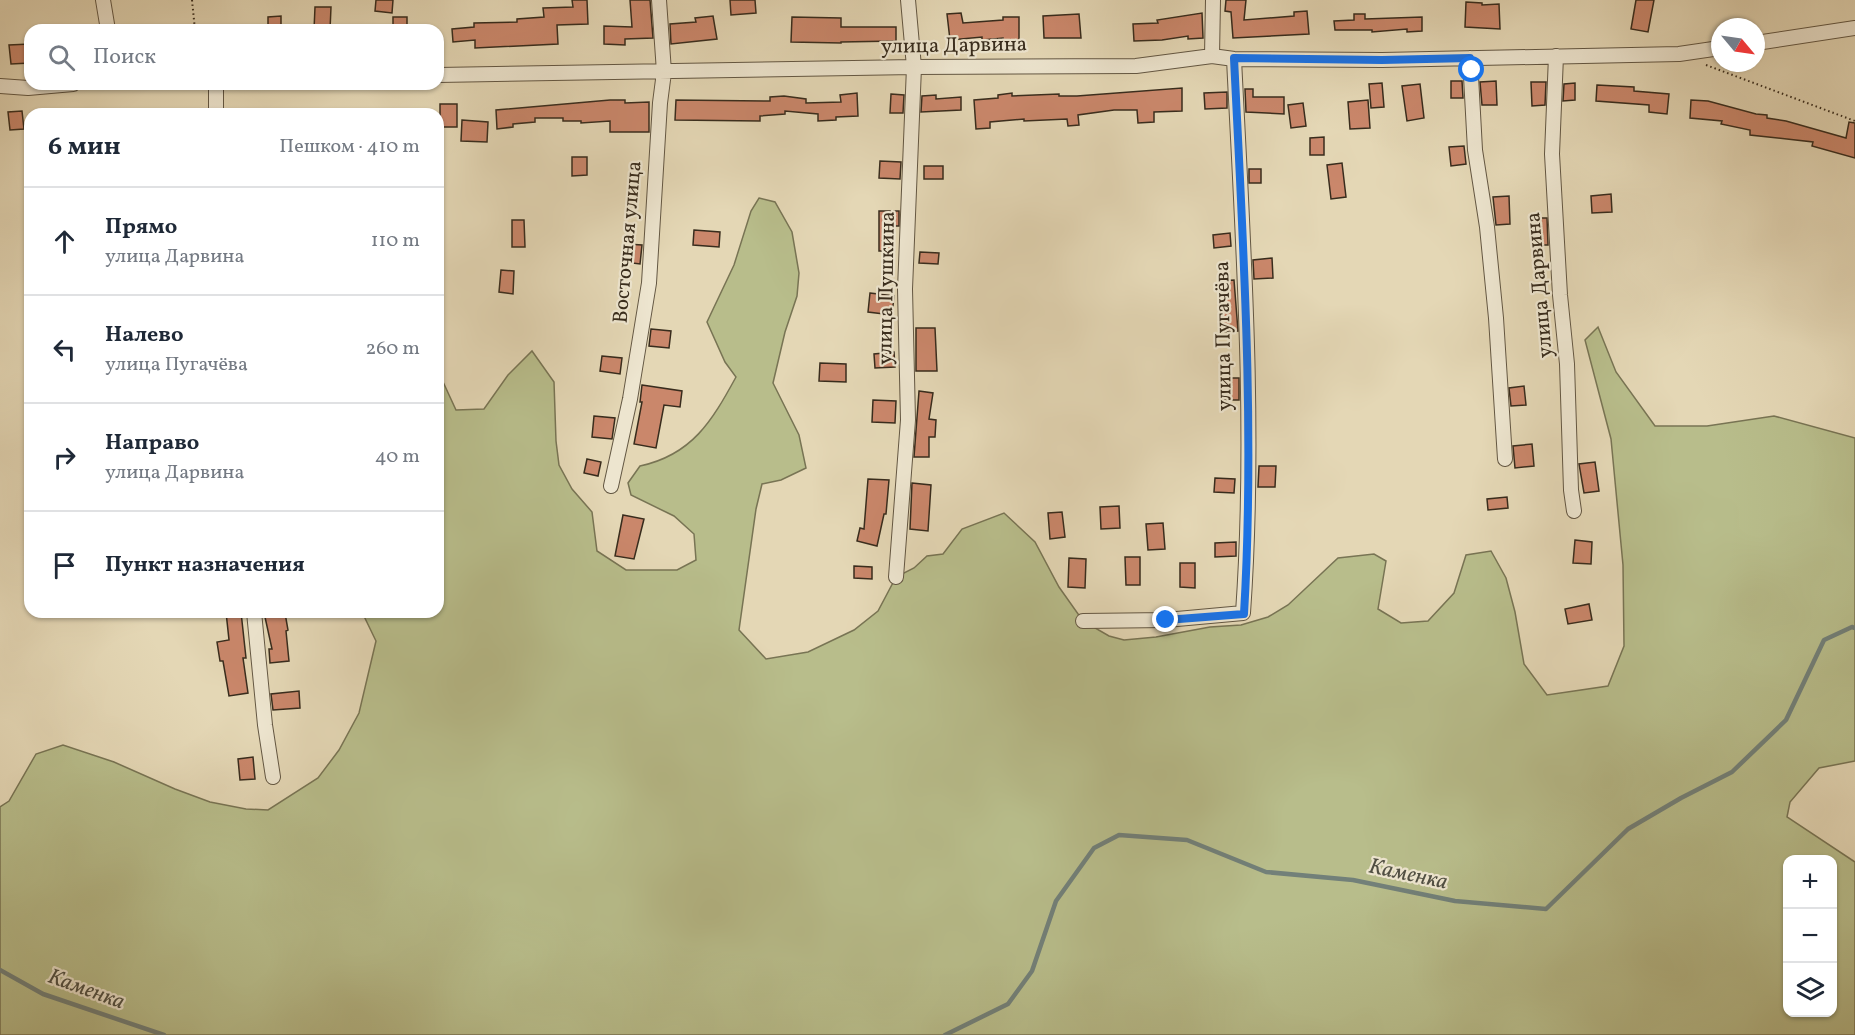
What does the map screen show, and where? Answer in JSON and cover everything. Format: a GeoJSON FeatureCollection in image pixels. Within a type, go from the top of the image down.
{"type":"FeatureCollection","features":[{"type":"Feature","properties":{"kind":"street"},"geometry":{"type":"LineString","coordinates":[[103,0],[107,24]]}},
{"type":"Feature","properties":{"kind":"street","name":"Восточная улица"},"geometry":{"type":"LineString","coordinates":[[611,486],[630,399],[649,283],[664,72],[659,0]]}},
{"type":"Feature","properties":{"kind":"street","name":"улица Пушкина"},"geometry":{"type":"LineString","coordinates":[[896,577],[908,420],[905,289],[914,67],[908,0]]}},
{"type":"Feature","properties":{"kind":"street"},"geometry":{"type":"LineString","coordinates":[[1212,56],[1213,0]]}},
{"type":"Feature","properties":{"kind":"street"},"geometry":{"type":"LineString","coordinates":[[1765,42],[1855,28]]}},
{"type":"Feature","properties":{"kind":"street","name":"улица Дарвина"},"geometry":{"type":"LineString","coordinates":[[444,75],[914,67],[1136,66],[1212,56],[1382,60],[1678,54],[1711,49]]}},
{"type":"Feature","properties":{"kind":"street","name":"улица Дарвина"},"geometry":{"type":"LineString","coordinates":[[1556,56],[1552,154],[1560,295],[1568,364],[1574,511]]}},
{"type":"Feature","properties":{"kind":"street","name":"улица Пугачёва"},"geometry":{"type":"LineString","coordinates":[[1083,621],[1166,620],[1244,614],[1248,546],[1247,325],[1234,58]]}},
{"type":"Feature","properties":{"kind":"street"},"geometry":{"type":"LineString","coordinates":[[1470,58],[1475,150],[1487,227],[1496,318],[1505,459]]}},
{"type":"Feature","properties":{"kind":"street"},"geometry":{"type":"LineString","coordinates":[[0,86],[24,88]]}},
{"type":"Feature","properties":{"kind":"street"},"geometry":{"type":"LineString","coordinates":[[216,90],[216,108]]}},
{"type":"Feature","properties":{"kind":"street"},"geometry":{"type":"LineString","coordinates":[[255,618],[265,725],[273,777]]}},
{"type":"Feature","properties":{"kind":"path"},"geometry":{"type":"LineString","coordinates":[[192,0],[194,24]]}},
{"type":"Feature","properties":{"kind":"path"},"geometry":{"type":"LineString","coordinates":[[1701,62],[1855,121]]}},
{"type":"Feature","properties":{"kind":"green space"},"geometry":{"type":"Polygon","coordinates":[[[759,198],[775,202],[792,232],[799,273],[797,296],[785,332],[773,383],[799,435],[806,468],[781,480],[762,484],[756,509],[739,630],[766,659],[808,652],[854,630],[878,611],[896,577],[914,568],[927,556],[943,554],[962,529],[1004,513],[1035,542],[1059,587],[1083,621],[1109,636],[1124,640],[1156,637],[1210,627],[1241,625],[1268,617],[1288,605],[1338,558],[1374,554],[1386,561],[1378,609],[1401,623],[1428,621],[1454,593],[1466,555],[1491,551],[1506,578],[1515,612],[1524,664],[1547,695],[1608,686],[1624,646],[1623,565],[1611,439],[1585,340],[1598,327],[1616,372],[1655,426],[1707,426],[1774,416],[1855,438],[1855,761],[1819,768],[1790,802],[1787,817],[1855,862],[1855,1035],[0,1035],[0,807],[9,801],[36,754],[63,745],[114,762],[210,802],[246,809],[268,810],[318,778],[339,750],[359,713],[376,641],[365,618],[444,618],[444,384],[456,410],[484,409],[508,375],[532,351],[554,382],[559,465],[572,489],[592,512],[597,551],[626,570],[677,570],[696,560],[694,534],[674,516],[631,495],[628,483],[640,466],[674,454],[687,445],[709,422],[736,377],[725,362],[707,322],[734,265],[751,211],[759,198]]]}},
{"type":"Feature","properties":{"kind":"building"},"geometry":{"type":"Polygon","coordinates":[[[376,0],[393,0],[392,13],[375,11],[376,0]]]}},
{"type":"Feature","properties":{"kind":"building"},"geometry":{"type":"Polygon","coordinates":[[[572,0],[587,0],[588,24],[557,25],[558,44],[475,48],[475,40],[453,42],[452,29],[474,27],[474,23],[517,22],[517,19],[544,17],[543,8],[573,7],[572,0]]]}},
{"type":"Feature","properties":{"kind":"building"},"geometry":{"type":"Polygon","coordinates":[[[630,0],[650,0],[653,38],[625,39],[625,45],[604,44],[604,26],[632,27],[630,0]]]}},
{"type":"Feature","properties":{"kind":"building"},"geometry":{"type":"Polygon","coordinates":[[[730,0],[755,0],[756,13],[731,15],[730,0]]]}},
{"type":"Feature","properties":{"kind":"building"},"geometry":{"type":"Polygon","coordinates":[[[1226,0],[1246,0],[1244,20],[1294,16],[1294,12],[1307,11],[1309,34],[1233,38],[1231,12],[1225,11],[1226,0]]]}},
{"type":"Feature","properties":{"kind":"building"},"geometry":{"type":"Polygon","coordinates":[[[1636,0],[1654,0],[1648,32],[1631,29],[1636,0]]]}},
{"type":"Feature","properties":{"kind":"building"},"geometry":{"type":"Polygon","coordinates":[[[1466,2],[1482,3],[1482,5],[1499,4],[1500,29],[1465,27],[1466,2]]]}},
{"type":"Feature","properties":{"kind":"building"},"geometry":{"type":"Polygon","coordinates":[[[315,7],[331,7],[330,24],[314,24],[315,7]]]}},
{"type":"Feature","properties":{"kind":"building"},"geometry":{"type":"Polygon","coordinates":[[[961,13],[963,23],[1019,17],[1019,41],[1003,41],[1003,38],[982,40],[982,37],[950,40],[947,14],[961,13]]]}},
{"type":"Feature","properties":{"kind":"building"},"geometry":{"type":"Polygon","coordinates":[[[1202,13],[1203,38],[1188,39],[1188,36],[1134,41],[1133,24],[1158,23],[1157,20],[1202,13]]]}},
{"type":"Feature","properties":{"kind":"building"},"geometry":{"type":"Polygon","coordinates":[[[1079,14],[1081,38],[1044,38],[1043,16],[1079,14]]]}},
{"type":"Feature","properties":{"kind":"building"},"geometry":{"type":"Polygon","coordinates":[[[1354,14],[1365,14],[1365,19],[1422,17],[1422,31],[1407,32],[1407,29],[1372,32],[1372,30],[1335,30],[1334,21],[1354,20],[1354,14]]]}},
{"type":"Feature","properties":{"kind":"building"},"geometry":{"type":"Polygon","coordinates":[[[281,16],[281,24],[268,24],[268,17],[281,16]]]}},
{"type":"Feature","properties":{"kind":"building"},"geometry":{"type":"Polygon","coordinates":[[[713,16],[717,39],[671,44],[670,24],[696,22],[695,18],[713,16]]]}},
{"type":"Feature","properties":{"kind":"building"},"geometry":{"type":"Polygon","coordinates":[[[393,17],[407,17],[407,24],[393,24],[393,17]]]}},
{"type":"Feature","properties":{"kind":"building"},"geometry":{"type":"Polygon","coordinates":[[[792,17],[841,18],[841,27],[896,27],[896,41],[791,42],[792,17]]]}},
{"type":"Feature","properties":{"kind":"building"},"geometry":{"type":"Polygon","coordinates":[[[24,44],[24,63],[11,64],[9,45],[24,44]]]}},
{"type":"Feature","properties":{"kind":"building"},"geometry":{"type":"Polygon","coordinates":[[[1451,81],[1462,81],[1463,98],[1451,98],[1451,81]]]}},
{"type":"Feature","properties":{"kind":"building"},"geometry":{"type":"Polygon","coordinates":[[[1496,81],[1497,105],[1482,105],[1480,82],[1496,81]]]}},
{"type":"Feature","properties":{"kind":"building"},"geometry":{"type":"Polygon","coordinates":[[[1531,82],[1546,82],[1545,105],[1532,106],[1531,82]]]}},
{"type":"Feature","properties":{"kind":"building"},"geometry":{"type":"Polygon","coordinates":[[[1382,83],[1384,107],[1371,108],[1369,84],[1382,83]]]}},
{"type":"Feature","properties":{"kind":"building"},"geometry":{"type":"Polygon","coordinates":[[[1575,83],[1575,100],[1563,101],[1564,84],[1575,83]]]}},
{"type":"Feature","properties":{"kind":"building"},"geometry":{"type":"Polygon","coordinates":[[[1420,84],[1424,118],[1407,121],[1402,86],[1420,84]]]}},
{"type":"Feature","properties":{"kind":"building"},"geometry":{"type":"Polygon","coordinates":[[[1597,85],[1634,87],[1634,91],[1669,94],[1667,114],[1649,112],[1649,105],[1596,101],[1597,85]]]}},
{"type":"Feature","properties":{"kind":"building"},"geometry":{"type":"Polygon","coordinates":[[[1182,88],[1182,111],[1154,112],[1154,122],[1138,123],[1137,110],[1114,110],[1078,115],[1079,125],[1068,126],[1067,119],[1024,121],[1024,119],[990,122],[990,128],[976,129],[974,100],[998,98],[998,95],[1012,93],[1012,96],[1059,94],[1059,96],[1077,96],[1182,88]]]}},
{"type":"Feature","properties":{"kind":"building"},"geometry":{"type":"Polygon","coordinates":[[[1245,89],[1253,89],[1253,97],[1284,97],[1284,114],[1246,112],[1245,89]]]}},
{"type":"Feature","properties":{"kind":"building"},"geometry":{"type":"Polygon","coordinates":[[[1227,92],[1227,108],[1205,109],[1204,93],[1227,92]]]}},
{"type":"Feature","properties":{"kind":"building"},"geometry":{"type":"Polygon","coordinates":[[[857,93],[858,116],[836,117],[836,120],[818,121],[818,114],[785,111],[785,114],[760,116],[760,121],[675,120],[676,100],[770,101],[770,97],[784,96],[806,99],[806,103],[841,102],[840,95],[857,93]]]}},
{"type":"Feature","properties":{"kind":"building"},"geometry":{"type":"Polygon","coordinates":[[[891,94],[904,95],[903,113],[890,113],[891,94]]]}},
{"type":"Feature","properties":{"kind":"building"},"geometry":{"type":"Polygon","coordinates":[[[936,95],[936,99],[961,97],[961,110],[921,112],[922,96],[936,95]]]}},
{"type":"Feature","properties":{"kind":"building"},"geometry":{"type":"Polygon","coordinates":[[[625,100],[625,103],[649,102],[649,132],[610,132],[610,121],[581,123],[581,121],[563,121],[563,118],[535,118],[535,122],[513,124],[513,127],[497,129],[496,110],[625,100]]]}},
{"type":"Feature","properties":{"kind":"building"},"geometry":{"type":"Polygon","coordinates":[[[1368,100],[1370,128],[1350,129],[1348,102],[1368,100]]]}},
{"type":"Feature","properties":{"kind":"building"},"geometry":{"type":"Polygon","coordinates":[[[1691,100],[1708,101],[1767,115],[1767,118],[1846,138],[1849,122],[1855,123],[1855,158],[1812,146],[1813,142],[1750,135],[1750,130],[1721,124],[1722,121],[1690,118],[1691,100]]]}},
{"type":"Feature","properties":{"kind":"building"},"geometry":{"type":"Polygon","coordinates":[[[1303,103],[1306,126],[1291,128],[1288,105],[1303,103]]]}},
{"type":"Feature","properties":{"kind":"building"},"geometry":{"type":"Polygon","coordinates":[[[440,104],[457,104],[457,127],[444,127],[444,108],[440,108],[440,104]]]}},
{"type":"Feature","properties":{"kind":"building"},"geometry":{"type":"Polygon","coordinates":[[[22,111],[24,129],[10,130],[8,112],[22,111]]]}},
{"type":"Feature","properties":{"kind":"building"},"geometry":{"type":"Polygon","coordinates":[[[462,120],[488,122],[487,142],[461,141],[462,120]]]}},
{"type":"Feature","properties":{"kind":"building"},"geometry":{"type":"Polygon","coordinates":[[[1324,137],[1324,155],[1310,155],[1310,138],[1324,137]]]}},
{"type":"Feature","properties":{"kind":"building"},"geometry":{"type":"Polygon","coordinates":[[[1464,146],[1466,164],[1451,166],[1449,147],[1464,146]]]}},
{"type":"Feature","properties":{"kind":"building"},"geometry":{"type":"Polygon","coordinates":[[[572,157],[587,157],[587,175],[572,176],[572,157]]]}},
{"type":"Feature","properties":{"kind":"building"},"geometry":{"type":"Polygon","coordinates":[[[880,161],[901,162],[900,179],[879,178],[880,161]]]}},
{"type":"Feature","properties":{"kind":"building"},"geometry":{"type":"Polygon","coordinates":[[[1342,163],[1346,197],[1331,199],[1327,165],[1342,163]]]}},
{"type":"Feature","properties":{"kind":"building"},"geometry":{"type":"Polygon","coordinates":[[[924,166],[943,166],[943,179],[924,179],[924,166]]]}},
{"type":"Feature","properties":{"kind":"building"},"geometry":{"type":"Polygon","coordinates":[[[1249,169],[1261,169],[1261,183],[1249,183],[1249,169]]]}},
{"type":"Feature","properties":{"kind":"building"},"geometry":{"type":"Polygon","coordinates":[[[1611,194],[1612,212],[1592,213],[1591,196],[1611,194]]]}},
{"type":"Feature","properties":{"kind":"building"},"geometry":{"type":"Polygon","coordinates":[[[1509,196],[1510,224],[1496,225],[1493,197],[1509,196]]]}},
{"type":"Feature","properties":{"kind":"building"},"geometry":{"type":"Polygon","coordinates":[[[879,211],[899,211],[899,226],[892,226],[891,251],[879,251],[879,211]]]}},
{"type":"Feature","properties":{"kind":"building"},"geometry":{"type":"Polygon","coordinates":[[[1536,218],[1547,218],[1548,245],[1537,245],[1536,218]]]}},
{"type":"Feature","properties":{"kind":"building"},"geometry":{"type":"Polygon","coordinates":[[[512,220],[524,220],[525,247],[512,247],[512,220]]]}},
{"type":"Feature","properties":{"kind":"building"},"geometry":{"type":"Polygon","coordinates":[[[694,230],[720,232],[719,247],[693,245],[694,230]]]}},
{"type":"Feature","properties":{"kind":"building"},"geometry":{"type":"Polygon","coordinates":[[[1230,233],[1231,246],[1214,248],[1213,235],[1230,233]]]}},
{"type":"Feature","properties":{"kind":"building"},"geometry":{"type":"Polygon","coordinates":[[[626,244],[642,245],[640,264],[625,262],[626,244]]]}},
{"type":"Feature","properties":{"kind":"building"},"geometry":{"type":"Polygon","coordinates":[[[920,252],[939,253],[938,264],[919,263],[920,252]]]}},
{"type":"Feature","properties":{"kind":"building"},"geometry":{"type":"Polygon","coordinates":[[[1272,258],[1273,278],[1254,279],[1253,260],[1272,258]]]}},
{"type":"Feature","properties":{"kind":"building"},"geometry":{"type":"Polygon","coordinates":[[[501,270],[514,271],[513,294],[499,292],[501,270]]]}},
{"type":"Feature","properties":{"kind":"building"},"geometry":{"type":"Polygon","coordinates":[[[1234,280],[1238,331],[1220,332],[1218,281],[1234,280]]]}},
{"type":"Feature","properties":{"kind":"building"},"geometry":{"type":"Polygon","coordinates":[[[870,293],[894,296],[892,315],[868,312],[870,293]]]}},
{"type":"Feature","properties":{"kind":"building"},"geometry":{"type":"Polygon","coordinates":[[[916,328],[935,328],[937,371],[916,371],[916,328]]]}},
{"type":"Feature","properties":{"kind":"building"},"geometry":{"type":"Polygon","coordinates":[[[651,329],[671,331],[669,348],[649,346],[651,329]]]}},
{"type":"Feature","properties":{"kind":"building"},"geometry":{"type":"Polygon","coordinates":[[[894,352],[895,367],[875,368],[874,354],[894,352]]]}},
{"type":"Feature","properties":{"kind":"building"},"geometry":{"type":"Polygon","coordinates":[[[602,356],[622,358],[620,374],[600,371],[602,356]]]}},
{"type":"Feature","properties":{"kind":"building"},"geometry":{"type":"Polygon","coordinates":[[[820,363],[846,364],[846,382],[819,381],[820,363]]]}},
{"type":"Feature","properties":{"kind":"building"},"geometry":{"type":"Polygon","coordinates":[[[1224,378],[1239,378],[1239,400],[1224,400],[1224,378]]]}},
{"type":"Feature","properties":{"kind":"building"},"geometry":{"type":"Polygon","coordinates":[[[642,385],[682,391],[680,407],[664,405],[656,448],[634,444],[642,402],[640,402],[642,385]]]}},
{"type":"Feature","properties":{"kind":"building"},"geometry":{"type":"Polygon","coordinates":[[[1524,386],[1526,405],[1511,406],[1509,388],[1524,386]]]}},
{"type":"Feature","properties":{"kind":"building"},"geometry":{"type":"Polygon","coordinates":[[[919,391],[933,393],[929,419],[936,420],[935,437],[929,437],[929,457],[914,457],[919,391]]]}},
{"type":"Feature","properties":{"kind":"building"},"geometry":{"type":"Polygon","coordinates":[[[873,400],[896,401],[895,423],[872,422],[873,400]]]}},
{"type":"Feature","properties":{"kind":"building"},"geometry":{"type":"Polygon","coordinates":[[[594,416],[615,418],[612,439],[592,437],[594,416]]]}},
{"type":"Feature","properties":{"kind":"building"},"geometry":{"type":"Polygon","coordinates":[[[1532,444],[1534,466],[1515,468],[1513,446],[1532,444]]]}},
{"type":"Feature","properties":{"kind":"building"},"geometry":{"type":"Polygon","coordinates":[[[587,459],[601,462],[598,476],[584,473],[587,459]]]}},
{"type":"Feature","properties":{"kind":"building"},"geometry":{"type":"Polygon","coordinates":[[[1595,462],[1599,491],[1584,493],[1579,464],[1595,462]]]}},
{"type":"Feature","properties":{"kind":"building"},"geometry":{"type":"Polygon","coordinates":[[[1259,466],[1276,466],[1275,487],[1258,487],[1259,466]]]}},
{"type":"Feature","properties":{"kind":"building"},"geometry":{"type":"Polygon","coordinates":[[[1215,478],[1235,479],[1234,493],[1214,492],[1215,478]]]}},
{"type":"Feature","properties":{"kind":"building"},"geometry":{"type":"Polygon","coordinates":[[[868,479],[889,480],[886,514],[884,514],[877,546],[857,541],[860,528],[864,529],[868,479]]]}},
{"type":"Feature","properties":{"kind":"building"},"geometry":{"type":"Polygon","coordinates":[[[912,483],[931,485],[928,531],[910,529],[912,483]]]}},
{"type":"Feature","properties":{"kind":"building"},"geometry":{"type":"Polygon","coordinates":[[[1507,497],[1508,508],[1488,510],[1487,499],[1507,497]]]}},
{"type":"Feature","properties":{"kind":"building"},"geometry":{"type":"Polygon","coordinates":[[[1119,506],[1120,528],[1101,529],[1100,507],[1119,506]]]}},
{"type":"Feature","properties":{"kind":"building"},"geometry":{"type":"Polygon","coordinates":[[[1062,512],[1065,537],[1050,539],[1048,513],[1062,512]]]}},
{"type":"Feature","properties":{"kind":"building"},"geometry":{"type":"Polygon","coordinates":[[[623,515],[644,519],[634,559],[615,556],[623,515]]]}},
{"type":"Feature","properties":{"kind":"building"},"geometry":{"type":"Polygon","coordinates":[[[1163,523],[1165,549],[1148,550],[1146,524],[1163,523]]]}},
{"type":"Feature","properties":{"kind":"building"},"geometry":{"type":"Polygon","coordinates":[[[1575,540],[1592,542],[1591,564],[1573,563],[1575,540]]]}},
{"type":"Feature","properties":{"kind":"building"},"geometry":{"type":"Polygon","coordinates":[[[1236,542],[1236,556],[1215,557],[1215,543],[1236,542]]]}},
{"type":"Feature","properties":{"kind":"building"},"geometry":{"type":"Polygon","coordinates":[[[1125,557],[1140,557],[1140,585],[1126,585],[1125,557]]]}},
{"type":"Feature","properties":{"kind":"building"},"geometry":{"type":"Polygon","coordinates":[[[1069,558],[1086,559],[1085,588],[1068,587],[1069,558]]]}},
{"type":"Feature","properties":{"kind":"building"},"geometry":{"type":"Polygon","coordinates":[[[1180,563],[1195,563],[1195,588],[1180,587],[1180,563]]]}},
{"type":"Feature","properties":{"kind":"building"},"geometry":{"type":"Polygon","coordinates":[[[854,566],[872,567],[872,579],[854,578],[854,566]]]}},
{"type":"Feature","properties":{"kind":"building"},"geometry":{"type":"Polygon","coordinates":[[[1589,604],[1592,620],[1568,624],[1565,609],[1589,604]]]}},
{"type":"Feature","properties":{"kind":"building"},"geometry":{"type":"Polygon","coordinates":[[[227,618],[242,618],[246,658],[243,658],[248,693],[229,696],[217,642],[229,640],[227,618]]]}},
{"type":"Feature","properties":{"kind":"building"},"geometry":{"type":"Polygon","coordinates":[[[265,618],[286,618],[289,661],[270,663],[269,649],[272,649],[265,618]]]}},
{"type":"Feature","properties":{"kind":"building"},"geometry":{"type":"Polygon","coordinates":[[[299,691],[300,708],[273,710],[271,694],[299,691]]]}},
{"type":"Feature","properties":{"kind":"building"},"geometry":{"type":"Polygon","coordinates":[[[253,757],[255,779],[240,780],[238,759],[253,757]]]}},
{"type":"Feature","properties":{"kind":"waterway","name":"Каменка"},"geometry":{"type":"LineString","coordinates":[[945,1035],[1008,1004],[1032,971],[1056,901],[1094,848],[1119,835],[1187,840],[1266,872],[1353,880],[1455,901],[1546,909],[1628,829],[1732,772],[1786,720],[1824,640],[1852,627],[1855,628]]}},
{"type":"Feature","properties":{"kind":"waterway","name":"Каменка"},"geometry":{"type":"LineString","coordinates":[[0,970],[43,994],[164,1035]]}},
{"type":"Feature","properties":{"kind":"route"},"geometry":{"type":"LineString","coordinates":[[1166,620],[1244,614],[1248,546],[1247,325],[1234,58],[1382,60],[1470,58],[1472,70]]}}]}
